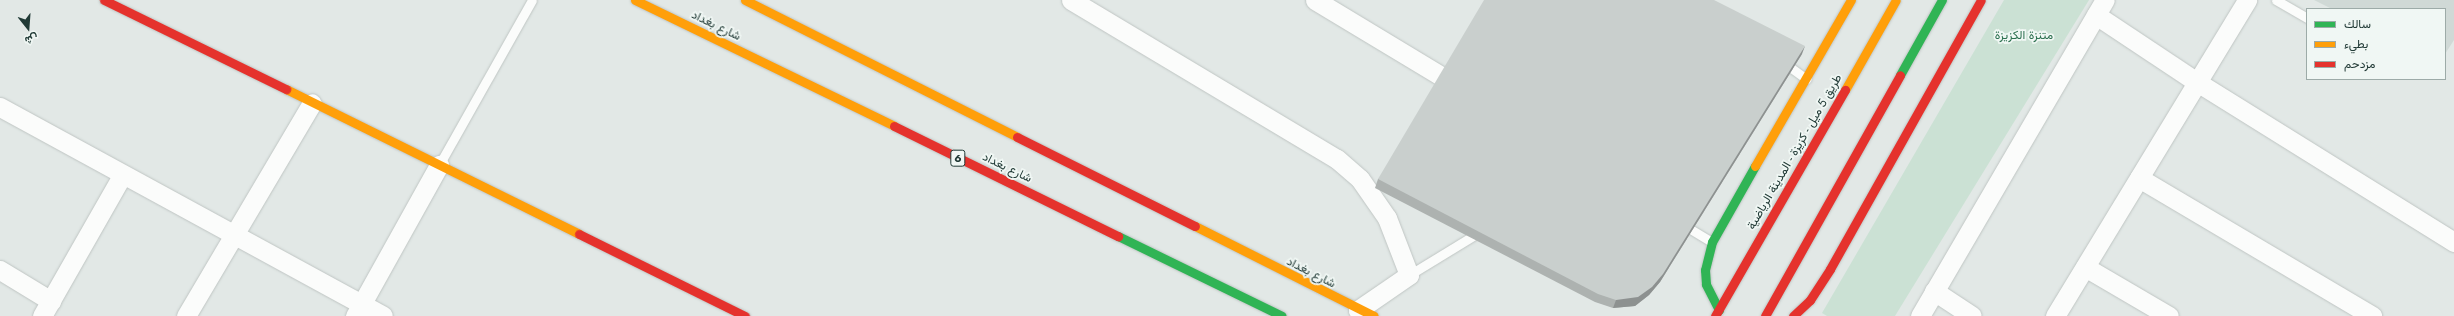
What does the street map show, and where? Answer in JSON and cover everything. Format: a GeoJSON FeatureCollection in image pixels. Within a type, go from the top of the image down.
{"type":"FeatureCollection","features":[{"type":"Feature","properties":{"kind":"main road"},"geometry":{"type":"LineString","coordinates":[[104,0],[745,316]]}},
{"type":"Feature","properties":{"kind":"main road","name":"شارع بغداد"},"geometry":{"type":"LineString","coordinates":[[635,0],[1282,316]]}},
{"type":"Feature","properties":{"kind":"main road","name":"شارع بغداد"},"geometry":{"type":"LineString","coordinates":[[745,0],[1366,313]]}},
{"type":"Feature","properties":{"kind":"main road"},"geometry":{"type":"LineString","coordinates":[[1717,313],[1709,291],[1705,270],[1712,242],[1851,0]]}},
{"type":"Feature","properties":{"kind":"main road","name":"طريق 5 ميل - كزيزة - المدينة الرياضية"},"geometry":{"type":"LineString","coordinates":[[1717,313],[1896,0]]}},
{"type":"Feature","properties":{"kind":"main road"},"geometry":{"type":"LineString","coordinates":[[1765,316],[1942,0]]}},
{"type":"Feature","properties":{"kind":"main road"},"geometry":{"type":"LineString","coordinates":[[1793,316],[1810,300],[1830,269],[1981,0]]}},
{"type":"Feature","properties":{"kind":"street"},"geometry":{"type":"LineString","coordinates":[[1071,0],[1349,169],[1370,191],[1383,211],[1409,275],[1366,313]]}},
{"type":"Feature","properties":{"kind":"street"},"geometry":{"type":"LineString","coordinates":[[1315,0],[1441,76]]}},
{"type":"Feature","properties":{"kind":"street"},"geometry":{"type":"LineString","coordinates":[[2055,316],[2247,0]]}},
{"type":"Feature","properties":{"kind":"street"},"geometry":{"type":"LineString","coordinates":[[1920,316],[2100,8],[2197,82],[2454,242]]}},
{"type":"Feature","properties":{"kind":"street"},"geometry":{"type":"LineString","coordinates":[[186,316],[312,102]]}},
{"type":"Feature","properties":{"kind":"street"},"geometry":{"type":"LineString","coordinates":[[0,107],[234,235],[358,310],[383,316]]}},
{"type":"Feature","properties":{"kind":"street"},"geometry":{"type":"LineString","coordinates":[[358,310],[439,165]]}},
{"type":"Feature","properties":{"kind":"street"},"geometry":{"type":"LineString","coordinates":[[0,270],[47,308],[123,174]]}},
{"type":"Feature","properties":{"kind":"street"},"geometry":{"type":"LineString","coordinates":[[2139,178],[2372,316]]}},
{"type":"Feature","properties":{"kind":"street"},"geometry":{"type":"LineString","coordinates":[[2085,267],[2169,316]]}},
{"type":"Feature","properties":{"kind":"street"},"geometry":{"type":"LineString","coordinates":[[1934,291],[1972,316]]}},
{"type":"Feature","properties":{"kind":"lane"},"geometry":{"type":"LineString","coordinates":[[439,165],[532,0]]}},
{"type":"Feature","properties":{"kind":"lane"},"geometry":{"type":"LineString","coordinates":[[2276,0],[2306,17]]}},
{"type":"Feature","properties":{"kind":"lane"},"geometry":{"type":"LineString","coordinates":[[1775,57],[1806,79]]}},
{"type":"Feature","properties":{"kind":"lane"},"geometry":{"type":"LineString","coordinates":[[1775,73],[1788,66]]}},
{"type":"Feature","properties":{"kind":"lane"},"geometry":{"type":"LineString","coordinates":[[1674,220],[1712,242]]}},
{"type":"Feature","properties":{"kind":"lane"},"geometry":{"type":"LineString","coordinates":[[1409,275],[1492,224]]}},
{"type":"Feature","properties":{"kind":"shaded area"},"geometry":{"type":"Polygon","coordinates":[[[2314,0],[2454,0],[2454,40],[2446,52],[2446,8],[2330,8],[2314,0]]]}},
{"type":"Feature","properties":{"kind":"green space","name":"متنزة الكزيزة"},"geometry":{"type":"Polygon","coordinates":[[[2004,0],[2089,0],[1895,316],[1827,316],[1822,313],[2004,0]]]}},
{"type":"Feature","properties":{"kind":"building"},"geometry":{"type":"Polygon","coordinates":[[[1484,0],[1714,0],[1805,46],[1663,274],[1652,287],[1638,297],[1616,300],[1598,294],[1378,179],[1484,0]]]}},
{"type":"Feature","properties":{"kind":"traffic: fast"},"geometry":{"type":"LineString","coordinates":[[1900,75],[1942,0]]}},
{"type":"Feature","properties":{"kind":"traffic: fast"},"geometry":{"type":"LineString","coordinates":[[1719,310],[1706,284],[1705,270],[1712,242],[1755,166]]}},
{"type":"Feature","properties":{"kind":"traffic: fast"},"geometry":{"type":"LineString","coordinates":[[1118,236],[1282,316]]}},
{"type":"Feature","properties":{"kind":"traffic: slow"},"geometry":{"type":"LineString","coordinates":[[635,0],[894,126]]}},
{"type":"Feature","properties":{"kind":"traffic: slow"},"geometry":{"type":"LineString","coordinates":[[745,0],[1017,137]]}},
{"type":"Feature","properties":{"kind":"traffic: slow"},"geometry":{"type":"LineString","coordinates":[[1755,166],[1851,0]]}},
{"type":"Feature","properties":{"kind":"traffic: slow"},"geometry":{"type":"LineString","coordinates":[[1845,90],[1896,0]]}},
{"type":"Feature","properties":{"kind":"traffic: slow"},"geometry":{"type":"LineString","coordinates":[[286,89],[579,234]]}},
{"type":"Feature","properties":{"kind":"traffic: slow"},"geometry":{"type":"LineString","coordinates":[[1195,226],[1374,316]]}},
{"type":"Feature","properties":{"kind":"traffic: jam"},"geometry":{"type":"LineString","coordinates":[[104,0],[286,89]]}},
{"type":"Feature","properties":{"kind":"traffic: jam"},"geometry":{"type":"LineString","coordinates":[[1793,316],[1810,300],[1830,269],[1981,0]]}},
{"type":"Feature","properties":{"kind":"traffic: jam"},"geometry":{"type":"LineString","coordinates":[[1765,316],[1900,75]]}},
{"type":"Feature","properties":{"kind":"traffic: jam"},"geometry":{"type":"LineString","coordinates":[[1715,316],[1845,90]]}},
{"type":"Feature","properties":{"kind":"traffic: jam"},"geometry":{"type":"LineString","coordinates":[[894,126],[1118,236]]}},
{"type":"Feature","properties":{"kind":"traffic: jam"},"geometry":{"type":"LineString","coordinates":[[1017,137],[1195,226]]}},
{"type":"Feature","properties":{"kind":"traffic: jam"},"geometry":{"type":"LineString","coordinates":[[579,234],[745,316]]}}]}
